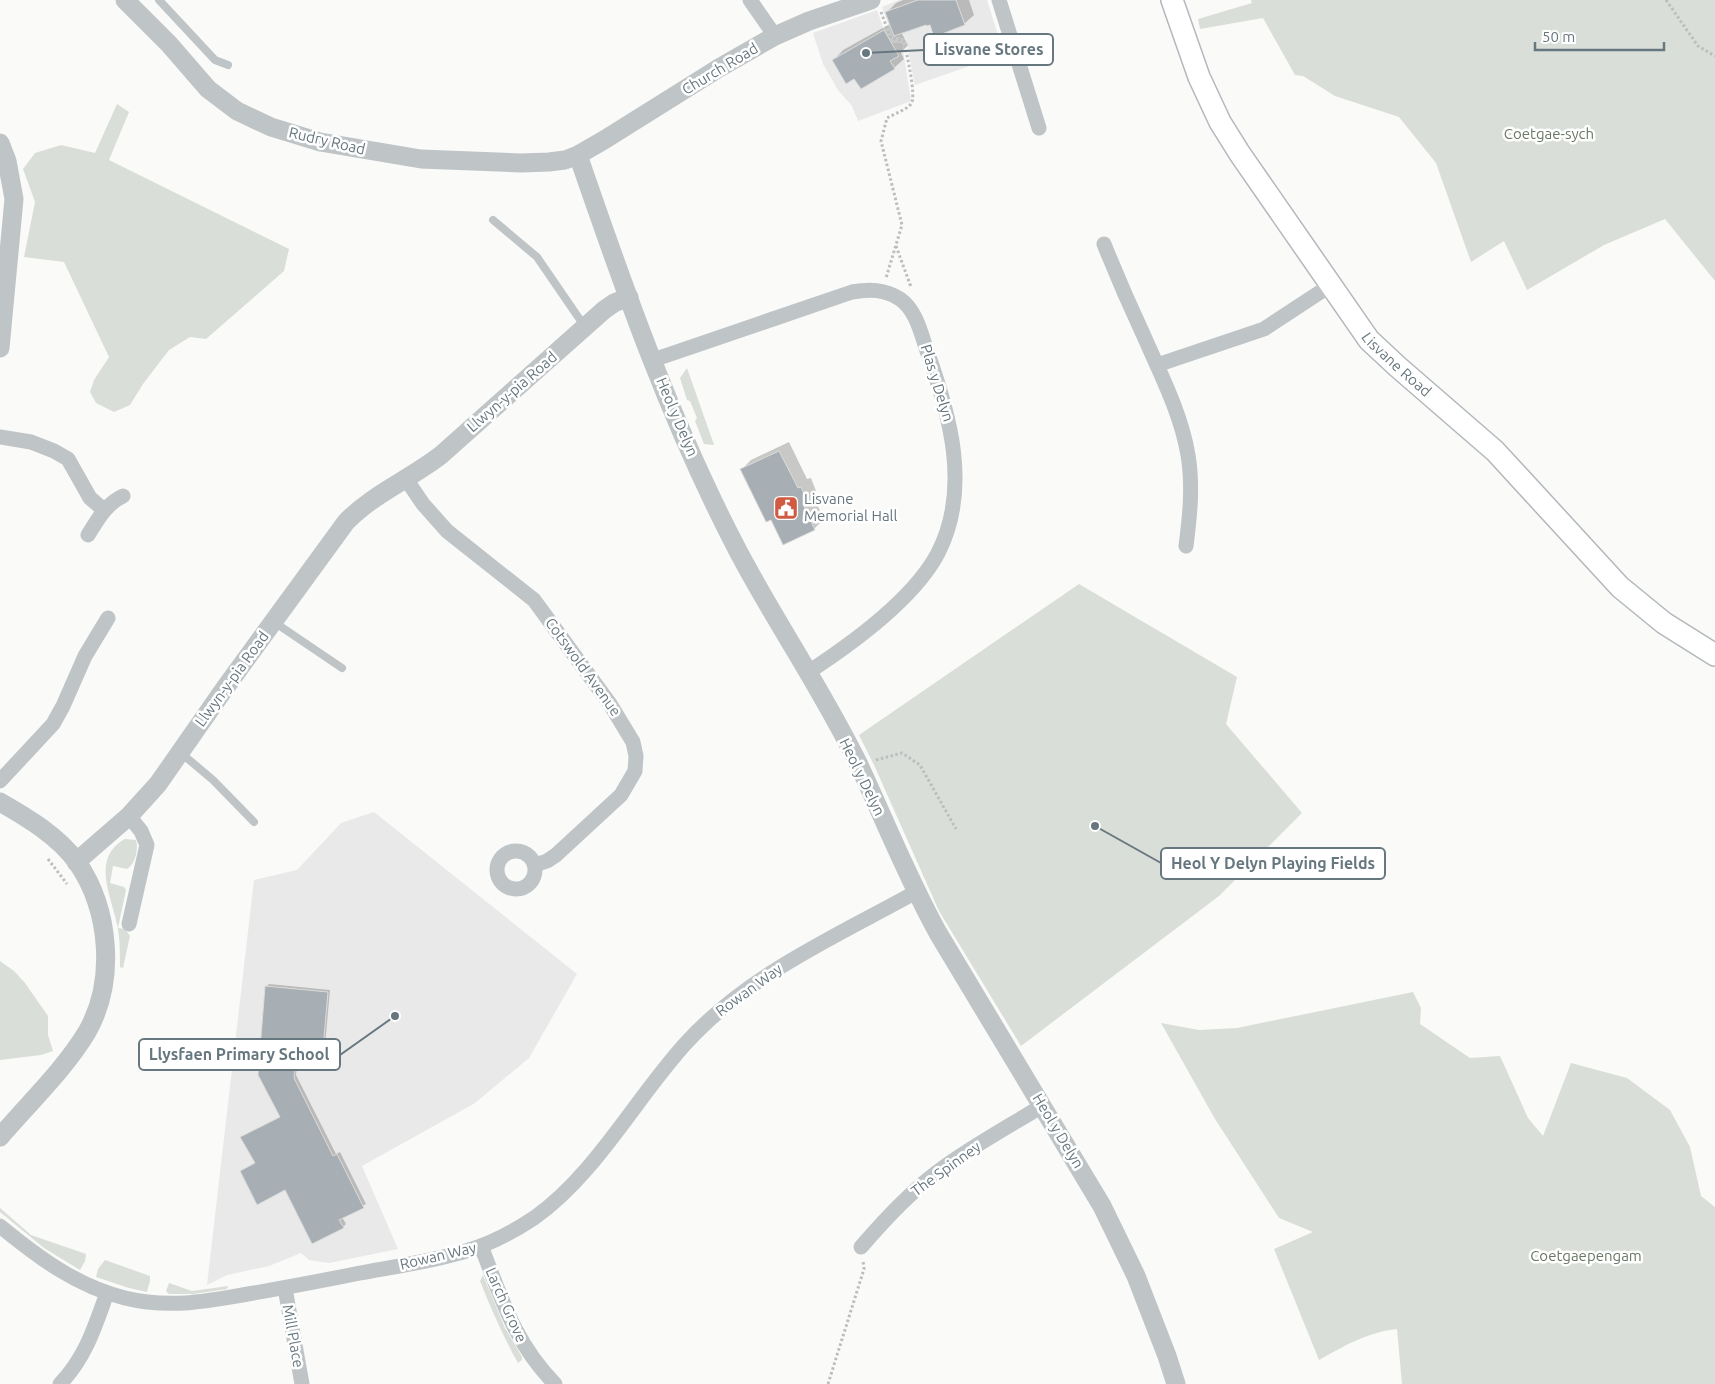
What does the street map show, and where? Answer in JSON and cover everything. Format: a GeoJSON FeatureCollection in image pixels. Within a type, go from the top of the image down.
{"type":"FeatureCollection","features":[{"type":"Feature","properties":{"kind":"main road","name":"Lisvane Road"},"geometry":{"type":"LineString","coordinates":[[1172,0],[1199,77],[1220,122],[1358,325],[1379,350],[1495,451],[1592,559],[1620,587],[1664,623],[1715,655]]}},
{"type":"Feature","properties":{"kind":"street","name":"Rudry Road"},"geometry":{"type":"LineString","coordinates":[[124,0],[169,44],[208,89],[237,110],[271,127],[320,142],[421,159],[521,163],[565,160],[578,155]]}},
{"type":"Feature","properties":{"kind":"street"},"geometry":{"type":"LineString","coordinates":[[750,0],[775,36]]}},
{"type":"Feature","properties":{"kind":"street"},"geometry":{"type":"LineString","coordinates":[[999,0],[1039,128]]}},
{"type":"Feature","properties":{"kind":"street","name":"Church Road"},"geometry":{"type":"LineString","coordinates":[[578,155],[775,36],[809,21],[876,4]]}},
{"type":"Feature","properties":{"kind":"street"},"geometry":{"type":"LineString","coordinates":[[0,143],[7,161],[14,199],[0,348]]}},
{"type":"Feature","properties":{"kind":"street","name":"Heol y Delyn"},"geometry":{"type":"LineString","coordinates":[[578,155],[653,360],[678,422],[719,512],[758,588],[858,765],[916,892],[979,1004],[1086,1177],[1120,1241],[1152,1314],[1176,1384]]}},
{"type":"Feature","properties":{"kind":"street"},"geometry":{"type":"LineString","coordinates":[[1104,244],[1180,423],[1188,454],[1191,504],[1186,546]]}},
{"type":"Feature","properties":{"kind":"street"},"geometry":{"type":"LineString","coordinates":[[1157,365],[1264,329],[1331,286]]}},
{"type":"Feature","properties":{"kind":"street","name":"Plas y Delyn"},"geometry":{"type":"LineString","coordinates":[[653,360],[852,292],[883,291],[899,298],[908,305],[915,317],[943,394],[952,435],[955,483],[949,525],[937,554],[927,571],[911,589],[873,625],[834,656],[807,673]]}},
{"type":"Feature","properties":{"kind":"street","name":"Llwyn-y-pia Road"},"geometry":{"type":"LineString","coordinates":[[76,862],[129,816],[158,784],[346,522],[366,504],[441,455],[585,327],[614,303],[629,297]]}},
{"type":"Feature","properties":{"kind":"street"},"geometry":{"type":"LineString","coordinates":[[0,437],[31,442],[68,459],[90,498],[104,510]]}},
{"type":"Feature","properties":{"kind":"street","name":"Cotswold Avenue"},"geometry":{"type":"LineString","coordinates":[[406,479],[423,504],[447,531],[534,600],[610,704],[633,742],[636,756],[635,771],[622,795],[556,855],[547,861],[535,865]]}},
{"type":"Feature","properties":{"kind":"street"},"geometry":{"type":"LineString","coordinates":[[88,535],[104,510],[113,500],[123,496]]}},
{"type":"Feature","properties":{"kind":"street"},"geometry":{"type":"LineString","coordinates":[[0,781],[53,724],[64,706],[84,656],[108,618]]}},
{"type":"Feature","properties":{"kind":"street"},"geometry":{"type":"LineString","coordinates":[[0,802],[46,831],[76,862],[93,894],[106,944],[106,962],[100,1000],[87,1031],[60,1069],[0,1137]]}},
{"type":"Feature","properties":{"kind":"street"},"geometry":{"type":"LineString","coordinates":[[129,816],[141,831],[147,845],[129,924]]}},
{"type":"Feature","properties":{"kind":"street","name":"Rowan Way"},"geometry":{"type":"LineString","coordinates":[[0,1226],[52,1266],[71,1277],[107,1292],[143,1301],[182,1304],[285,1288],[445,1257],[481,1246],[518,1228],[535,1217],[570,1188],[681,1049],[708,1020],[729,1002],[772,971],[916,892]]}},
{"type":"Feature","properties":{"kind":"street","name":"The Spinney"},"geometry":{"type":"LineString","coordinates":[[861,1247],[905,1199],[934,1175],[967,1152],[1042,1106]]}},
{"type":"Feature","properties":{"kind":"street","name":"Larch Grove"},"geometry":{"type":"LineString","coordinates":[[481,1246],[514,1328],[535,1363],[555,1384]]}},
{"type":"Feature","properties":{"kind":"street","name":"Mill Place"},"geometry":{"type":"LineString","coordinates":[[285,1288],[302,1384]]}},
{"type":"Feature","properties":{"kind":"street"},"geometry":{"type":"LineString","coordinates":[[60,1384],[75,1366],[90,1339],[107,1292]]}},
{"type":"Feature","properties":{"kind":"lane"},"geometry":{"type":"LineString","coordinates":[[159,0],[215,60],[228,65]]}},
{"type":"Feature","properties":{"kind":"lane"},"geometry":{"type":"LineString","coordinates":[[493,220],[537,257],[585,327]]}},
{"type":"Feature","properties":{"kind":"lane"},"geometry":{"type":"LineString","coordinates":[[274,622],[342,668]]}},
{"type":"Feature","properties":{"kind":"lane"},"geometry":{"type":"LineString","coordinates":[[180,753],[212,780],[254,822]]}},
{"type":"Feature","properties":{"kind":"path"},"geometry":{"type":"LineString","coordinates":[[1666,0],[1698,46],[1715,56]]}},
{"type":"Feature","properties":{"kind":"path"},"geometry":{"type":"LineString","coordinates":[[876,4],[890,36],[904,41],[911,75],[913,100],[910,106],[887,118],[881,141],[902,225],[883,291]]}},
{"type":"Feature","properties":{"kind":"path"},"geometry":{"type":"LineString","coordinates":[[896,245],[919,310],[915,317]]}},
{"type":"Feature","properties":{"kind":"path"},"geometry":{"type":"LineString","coordinates":[[858,765],[902,753],[920,765],[956,829]]}},
{"type":"Feature","properties":{"kind":"path"},"geometry":{"type":"LineString","coordinates":[[42,853],[68,885]]}},
{"type":"Feature","properties":{"kind":"path"},"geometry":{"type":"LineString","coordinates":[[828,1384],[864,1270],[861,1247]]}},
{"type":"Feature","properties":{"kind":"shaded area"},"geometry":{"type":"Polygon","coordinates":[[[899,0],[987,0],[1004,54],[915,85],[906,39],[893,36],[882,7],[899,0]]]}},
{"type":"Feature","properties":{"kind":"shaded area"},"geometry":{"type":"Polygon","coordinates":[[[877,10],[884,30],[892,43],[902,43],[911,101],[858,121],[852,106],[838,90],[823,64],[813,33],[877,10]]]}},
{"type":"Feature","properties":{"kind":"shaded area"},"geometry":{"type":"Polygon","coordinates":[[[374,812],[577,974],[529,1058],[475,1103],[362,1166],[398,1249],[329,1263],[309,1260],[301,1253],[269,1266],[227,1275],[207,1285],[254,880],[297,870],[341,823],[374,812]]]}},
{"type":"Feature","properties":{"kind":"green space","name":"Coetgae-sych"},"geometry":{"type":"Polygon","coordinates":[[[1251,0],[1715,0],[1715,281],[1665,219],[1604,245],[1527,290],[1504,241],[1471,262],[1436,163],[1399,117],[1335,96],[1303,76],[1295,75],[1263,18],[1200,29],[1198,19],[1252,3],[1251,0]]]}},
{"type":"Feature","properties":{"kind":"green space"},"geometry":{"type":"Polygon","coordinates":[[[117,104],[129,112],[109,160],[289,249],[284,271],[206,339],[190,337],[169,350],[143,384],[130,405],[114,412],[96,403],[90,392],[94,380],[109,357],[64,262],[24,257],[35,202],[23,169],[35,153],[61,145],[95,153],[117,104]]]}},
{"type":"Feature","properties":{"kind":"green space"},"geometry":{"type":"Polygon","coordinates":[[[687,368],[714,445],[704,444],[695,421],[697,418],[690,401],[687,400],[680,378],[687,368]]]}},
{"type":"Feature","properties":{"kind":"green space"},"geometry":{"type":"Polygon","coordinates":[[[1079,584],[1237,677],[1226,724],[1302,813],[1219,896],[1021,1046],[939,911],[859,735],[1079,584]]]}},
{"type":"Feature","properties":{"kind":"green space"},"geometry":{"type":"Polygon","coordinates":[[[125,839],[136,840],[136,856],[127,869],[113,866],[110,883],[124,887],[126,890],[118,928],[125,929],[130,936],[123,968],[120,967],[119,935],[108,889],[106,866],[109,856],[115,847],[125,839]]]}},
{"type":"Feature","properties":{"kind":"green space"},"geometry":{"type":"Polygon","coordinates":[[[0,961],[14,971],[25,983],[48,1016],[48,1035],[53,1051],[41,1055],[0,1060],[0,961]]]}},
{"type":"Feature","properties":{"kind":"green space","name":"Coetgaepengam"},"geometry":{"type":"Polygon","coordinates":[[[1413,992],[1421,1008],[1420,1024],[1470,1058],[1500,1056],[1528,1118],[1543,1136],[1571,1063],[1627,1078],[1670,1110],[1690,1147],[1701,1196],[1715,1207],[1715,1384],[1402,1384],[1397,1329],[1366,1336],[1319,1360],[1274,1249],[1313,1232],[1279,1218],[1215,1119],[1161,1023],[1199,1030],[1237,1028],[1413,992]]]}},
{"type":"Feature","properties":{"kind":"green space"},"geometry":{"type":"Polygon","coordinates":[[[0,1208],[31,1235],[86,1254],[85,1261],[80,1270],[44,1248],[0,1212],[0,1208]]]}},
{"type":"Feature","properties":{"kind":"green space"},"geometry":{"type":"Polygon","coordinates":[[[105,1260],[150,1276],[147,1292],[96,1277],[98,1269],[105,1260]]]}},
{"type":"Feature","properties":{"kind":"green space"},"geometry":{"type":"Polygon","coordinates":[[[483,1275],[505,1328],[522,1357],[522,1360],[518,1363],[507,1343],[480,1281],[483,1275]]]}},
{"type":"Feature","properties":{"kind":"green space"},"geometry":{"type":"Polygon","coordinates":[[[169,1283],[192,1291],[228,1286],[227,1289],[193,1294],[169,1294],[166,1291],[169,1283]]]}},
{"type":"Feature","properties":{"kind":"building"},"geometry":{"type":"Polygon","coordinates":[[[918,0],[956,0],[965,25],[934,37],[930,25],[894,36],[885,12],[918,0]]]}},
{"type":"Feature","properties":{"kind":"building"},"geometry":{"type":"Polygon","coordinates":[[[884,30],[899,56],[890,61],[895,69],[861,89],[854,79],[846,84],[832,60],[884,30]]]}},
{"type":"Feature","properties":{"kind":"building"},"geometry":{"type":"Polygon","coordinates":[[[779,451],[798,488],[801,487],[807,501],[803,504],[815,530],[783,545],[771,520],[766,522],[740,469],[779,451]]]}},
{"type":"Feature","properties":{"kind":"building"},"geometry":{"type":"Polygon","coordinates":[[[265,986],[328,992],[322,1061],[296,1059],[294,1078],[333,1156],[337,1154],[364,1208],[339,1220],[344,1228],[312,1244],[285,1190],[257,1205],[240,1171],[255,1163],[240,1137],[280,1117],[258,1075],[265,986]]]}},
{"type":"Feature","properties":{"kind":"place","name":"Lisvane Stores"},"geometry":{"type":"Point","coordinates":[866,53]}},
{"type":"Feature","properties":{"kind":"place","name":"Lisvane Memorial Hall"},"geometry":{"type":"Point","coordinates":[786,508]}},
{"type":"Feature","properties":{"kind":"place","name":"Heol Y Delyn Playing Fields"},"geometry":{"type":"Point","coordinates":[1095,826]}},
{"type":"Feature","properties":{"kind":"place","name":"Llysfaen Primary School"},"geometry":{"type":"Point","coordinates":[395,1016]}}]}
